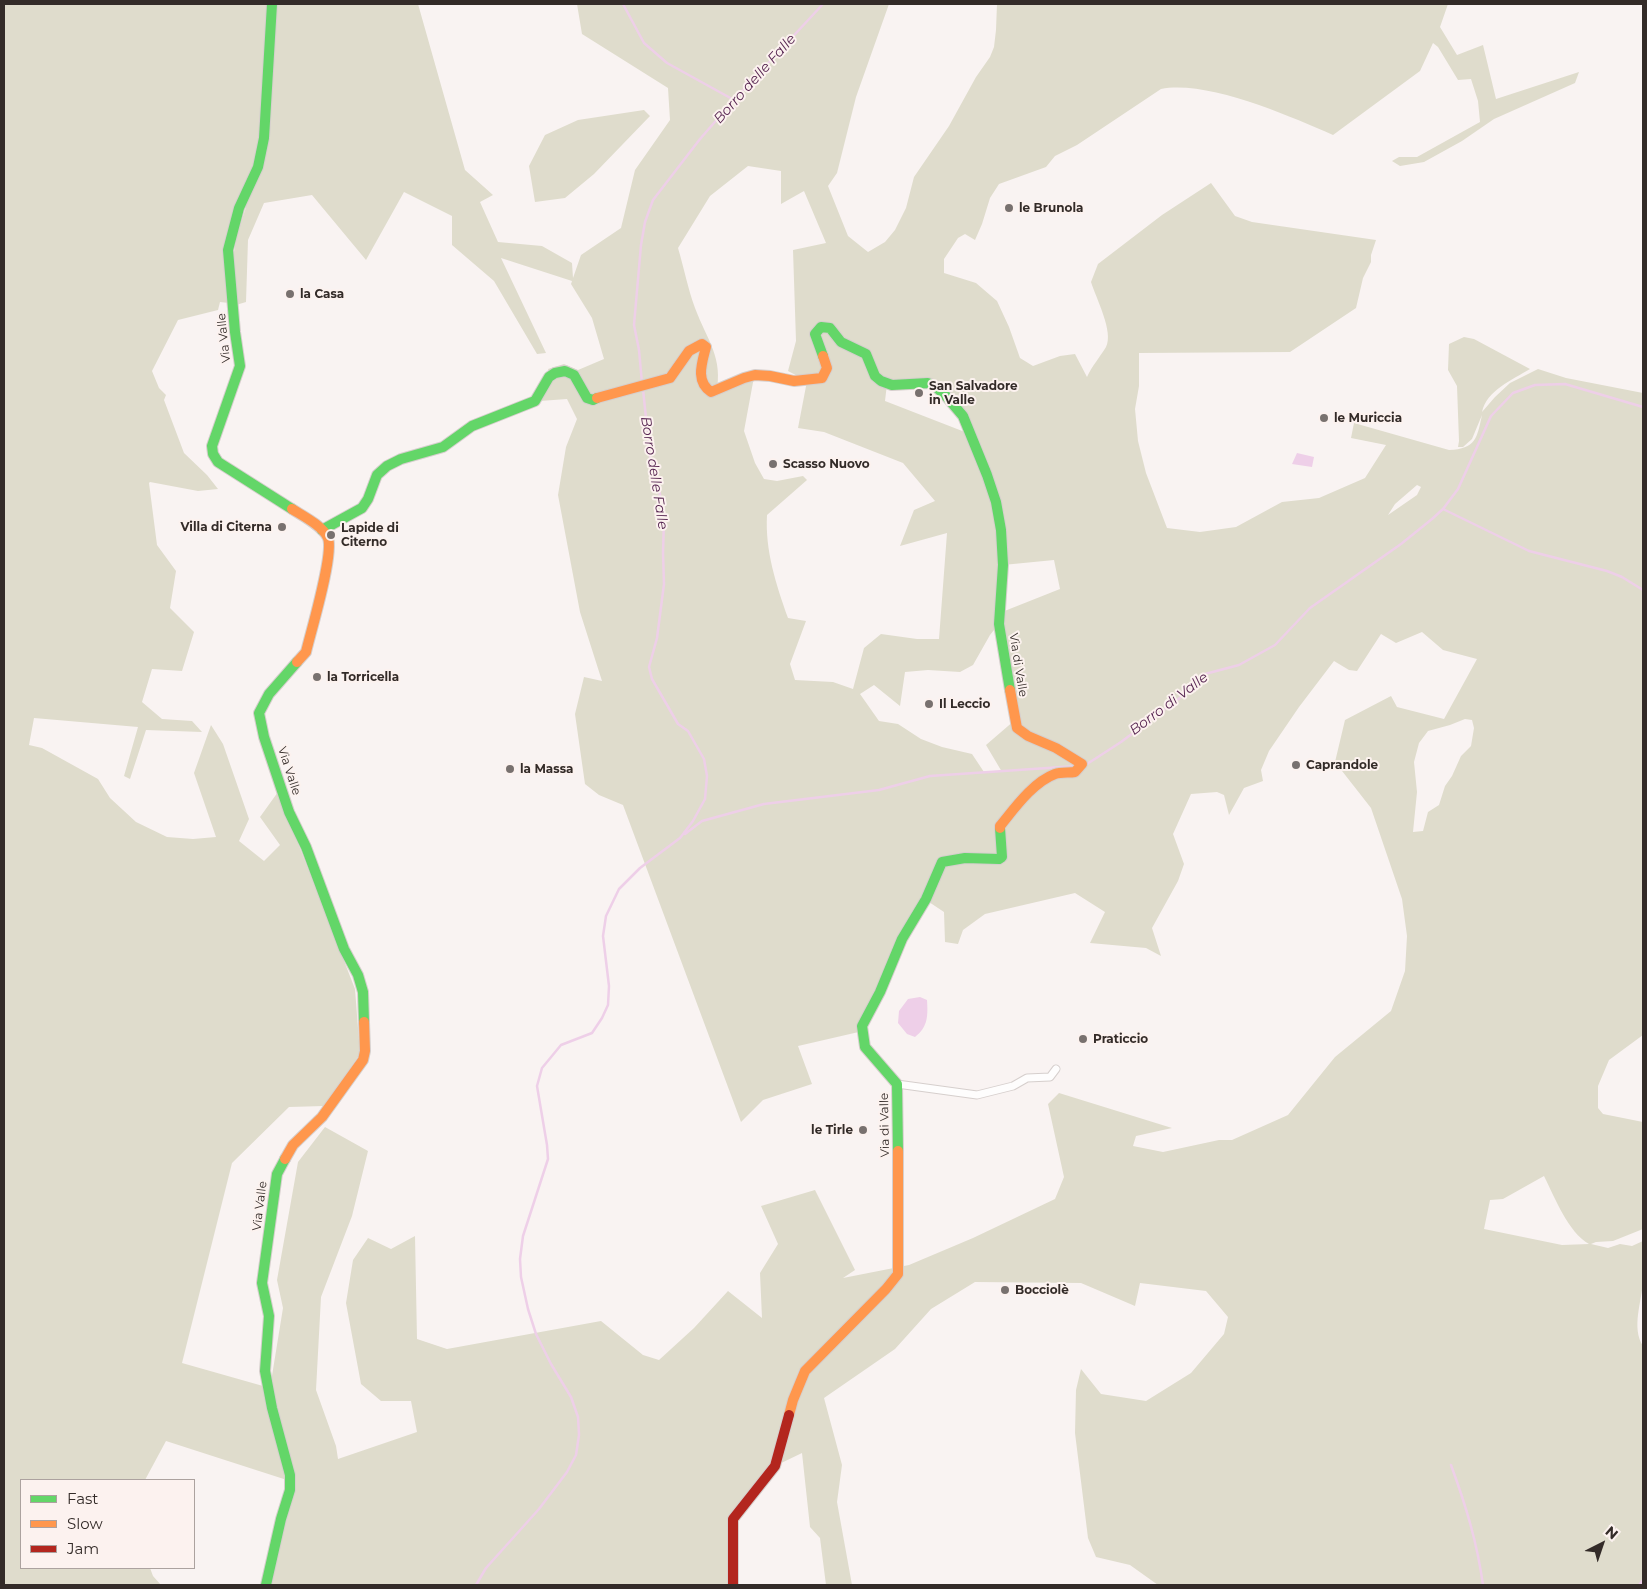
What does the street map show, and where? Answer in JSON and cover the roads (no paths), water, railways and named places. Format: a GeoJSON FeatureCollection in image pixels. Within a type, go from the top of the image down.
{"type":"FeatureCollection","features":[{"type":"Feature","properties":{"kind":"street","name":"Via Valle"},"geometry":{"type":"LineString","coordinates":[[266,1585],[281,1519],[290,1490],[290,1475],[272,1408],[265,1371],[269,1316],[262,1283],[276,1174],[293,1145],[322,1117],[363,1060],[364,1051],[363,992],[358,975],[344,949],[306,847],[289,812],[264,737],[259,713],[269,694],[306,652],[329,558],[328,539],[322,530],[218,462],[213,454],[212,446],[240,366],[228,250],[239,208],[258,167],[264,138],[272,4]]}},
{"type":"Feature","properties":{"kind":"street","name":"Via di Valle"},"geometry":{"type":"LineString","coordinates":[[322,530],[362,508],[371,495],[375,478],[390,464],[410,456],[439,449],[454,441],[471,426],[535,401],[540,396],[549,377],[555,372],[564,370],[573,374],[590,400],[670,378],[689,351],[702,344],[706,347],[700,376],[703,386],[711,392],[719,391],[752,375],[807,381],[822,378],[827,368],[815,334],[821,327],[830,328],[838,341],[849,348],[866,354],[875,376],[881,381],[892,385],[928,383],[935,386],[963,416],[987,475],[996,502],[1002,530],[1003,565],[999,624],[1017,728],[1028,736],[1056,748],[1082,764],[1075,772],[1056,774],[1046,779],[1026,795],[1009,813],[1000,826],[1002,857],[999,859],[965,858],[942,862],[926,899],[902,939],[880,992],[862,1026],[865,1047],[897,1084],[898,1274],[886,1289],[805,1370],[793,1400],[775,1466],[733,1519],[733,1585]]}},
{"type":"Feature","properties":{"kind":"street"},"geometry":{"type":"LineString","coordinates":[[897,1084],[977,1095],[1013,1086],[1026,1078],[1050,1078],[1056,1069]]}},
{"type":"Feature","properties":{"kind":"waterway"},"geometry":{"type":"LineString","coordinates":[[623,4],[644,43],[667,63],[734,100]]}},
{"type":"Feature","properties":{"kind":"waterway","name":"Borro delle Falle"},"geometry":{"type":"LineString","coordinates":[[642,383],[639,350],[634,325],[641,245],[645,222],[653,200],[700,139],[823,4]]}},
{"type":"Feature","properties":{"kind":"waterway","name":"Borro di Valle"},"geometry":{"type":"LineString","coordinates":[[1084,766],[1121,742],[1185,694],[1205,674],[1239,665],[1275,645],[1310,608],[1401,544],[1432,519],[1443,509],[1458,489],[1491,416],[1513,393],[1535,385],[1565,384],[1643,407]]}},
{"type":"Feature","properties":{"kind":"waterway","name":"Borro delle Falle"},"geometry":{"type":"LineString","coordinates":[[476,1585],[486,1568],[539,1509],[567,1472],[576,1455],[579,1435],[578,1417],[571,1397],[536,1334],[521,1277],[520,1259],[523,1236],[548,1159],[537,1086],[542,1068],[561,1045],[592,1033],[608,1005],[609,986],[603,936],[606,916],[619,889],[640,868],[680,838],[693,821],[705,799],[707,776],[704,759],[688,731],[678,724],[652,679],[649,667],[657,638],[664,584],[664,519],[659,489],[650,457],[643,389]]}},
{"type":"Feature","properties":{"kind":"waterway"},"geometry":{"type":"LineString","coordinates":[[1443,509],[1529,551],[1607,571],[1622,577],[1643,590]]}},
{"type":"Feature","properties":{"kind":"waterway","name":"Borro di Valle"},"geometry":{"type":"LineString","coordinates":[[685,834],[702,821],[764,804],[879,790],[930,776],[1077,766]]}},
{"type":"Feature","properties":{"kind":"waterway"},"geometry":{"type":"LineString","coordinates":[[1451,1465],[1470,1524],[1478,1554],[1483,1585]]}},
{"type":"Feature","properties":{"kind":"waterway"},"geometry":{"type":"LineString","coordinates":[[1639,1585],[1643,1580]]}},
{"type":"Feature","properties":{"kind":"place","name":"le Brunola"},"geometry":{"type":"Point","coordinates":[1009,208]}},
{"type":"Feature","properties":{"kind":"place","name":"la Casa"},"geometry":{"type":"Point","coordinates":[290,294]}},
{"type":"Feature","properties":{"kind":"place","name":"San Salvadore in Valle"},"geometry":{"type":"Point","coordinates":[919,393]}},
{"type":"Feature","properties":{"kind":"place","name":"le Muriccia"},"geometry":{"type":"Point","coordinates":[1324,418]}},
{"type":"Feature","properties":{"kind":"place","name":"Scasso Nuovo"},"geometry":{"type":"Point","coordinates":[773,464]}},
{"type":"Feature","properties":{"kind":"place","name":"Villa di Citerna"},"geometry":{"type":"Point","coordinates":[282,527]}},
{"type":"Feature","properties":{"kind":"place","name":"Lapide di Citerno"},"geometry":{"type":"Point","coordinates":[331,535]}},
{"type":"Feature","properties":{"kind":"place","name":"la Torricella"},"geometry":{"type":"Point","coordinates":[317,677]}},
{"type":"Feature","properties":{"kind":"place","name":"Il Leccio"},"geometry":{"type":"Point","coordinates":[929,704]}},
{"type":"Feature","properties":{"kind":"place","name":"Caprandole"},"geometry":{"type":"Point","coordinates":[1296,765]}},
{"type":"Feature","properties":{"kind":"place","name":"la Massa"},"geometry":{"type":"Point","coordinates":[510,769]}},
{"type":"Feature","properties":{"kind":"place","name":"Praticcio"},"geometry":{"type":"Point","coordinates":[1083,1039]}},
{"type":"Feature","properties":{"kind":"place","name":"le Tirle"},"geometry":{"type":"Point","coordinates":[863,1130]}},
{"type":"Feature","properties":{"kind":"place","name":"Bocciolè"},"geometry":{"type":"Point","coordinates":[1005,1290]}}]}
